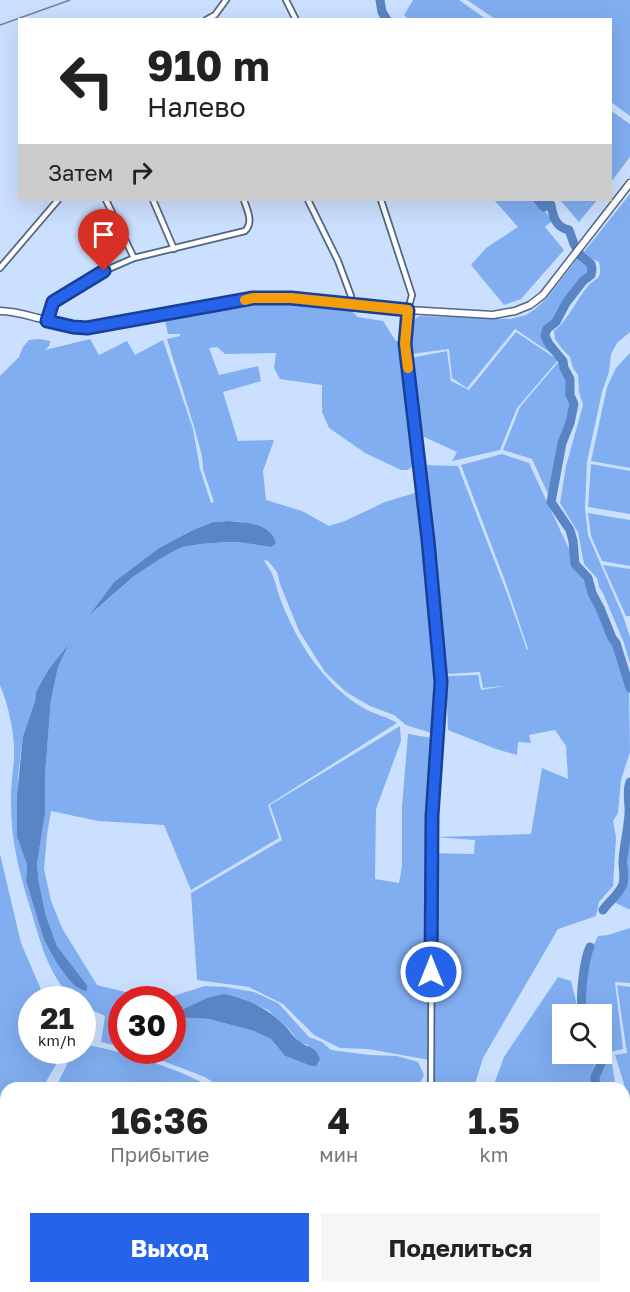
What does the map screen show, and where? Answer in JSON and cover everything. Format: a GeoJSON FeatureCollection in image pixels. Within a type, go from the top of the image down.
{"type":"FeatureCollection","features":[{"type":"Feature","properties":{"kind":"main road"},"geometry":{"type":"LineString","coordinates":[[0,311],[87,328],[253,298],[291,298],[408,310],[494,315],[515,311],[530,305],[543,295],[630,183]]}},
{"type":"Feature","properties":{"kind":"street"},"geometry":{"type":"LineString","coordinates":[[216,17],[226,0]]}},
{"type":"Feature","properties":{"kind":"street"},"geometry":{"type":"LineString","coordinates":[[286,0],[295,18]]}},
{"type":"Feature","properties":{"kind":"street"},"geometry":{"type":"LineString","coordinates":[[0,268],[57,201]]}},
{"type":"Feature","properties":{"kind":"street"},"geometry":{"type":"LineString","coordinates":[[106,201],[134,258]]}},
{"type":"Feature","properties":{"kind":"street"},"geometry":{"type":"LineString","coordinates":[[153,201],[174,249]]}},
{"type":"Feature","properties":{"kind":"street"},"geometry":{"type":"LineString","coordinates":[[47,321],[53,302],[104,271],[134,258],[241,233],[248,229],[250,222],[244,201]]}},
{"type":"Feature","properties":{"kind":"street"},"geometry":{"type":"LineString","coordinates":[[308,201],[338,261],[351,296],[351,304]]}},
{"type":"Feature","properties":{"kind":"street"},"geometry":{"type":"LineString","coordinates":[[381,201],[412,295],[408,310],[405,344],[428,540],[441,682],[432,816],[431,1082]]}},
{"type":"Feature","properties":{"kind":"shaded area"},"geometry":{"type":"Polygon","coordinates":[[[413,0],[459,0],[485,18],[407,18],[404,15],[413,0]]]}},
{"type":"Feature","properties":{"kind":"shaded area"},"geometry":{"type":"Polygon","coordinates":[[[467,0],[630,0],[630,116],[612,103],[612,18],[494,18],[467,0]]]}},
{"type":"Feature","properties":{"kind":"shaded area"},"geometry":{"type":"Polygon","coordinates":[[[612,111],[630,124],[630,157],[612,181],[612,111]]]}},
{"type":"Feature","properties":{"kind":"shaded area"},"geometry":{"type":"Polygon","coordinates":[[[630,194],[630,332],[617,343],[611,354],[609,372],[602,392],[587,462],[585,509],[588,535],[630,637],[630,664],[624,643],[597,578],[584,564],[578,532],[560,503],[566,466],[583,405],[579,392],[578,375],[570,357],[555,339],[554,331],[564,321],[588,286],[599,276],[599,262],[583,253],[630,194]]]}},
{"type":"Feature","properties":{"kind":"shaded area"},"geometry":{"type":"Polygon","coordinates":[[[495,201],[535,201],[553,220],[545,227],[564,250],[521,299],[504,305],[471,265],[486,248],[518,227],[495,201]]]}},
{"type":"Feature","properties":{"kind":"shaded area"},"geometry":{"type":"Polygon","coordinates":[[[561,201],[596,201],[579,222],[561,201]]]}},
{"type":"Feature","properties":{"kind":"shaded area"},"geometry":{"type":"Polygon","coordinates":[[[578,258],[595,267],[596,272],[585,282],[559,321],[548,333],[552,345],[562,357],[558,358],[515,329],[467,388],[452,378],[449,349],[411,354],[410,327],[420,316],[510,319],[526,315],[547,298],[578,258]]]}},
{"type":"Feature","properties":{"kind":"shaded area"},"geometry":{"type":"Polygon","coordinates":[[[283,301],[332,306],[350,310],[358,317],[383,321],[395,340],[400,343],[415,464],[408,470],[401,470],[365,453],[329,428],[322,412],[322,385],[280,379],[274,368],[276,353],[225,354],[217,347],[209,348],[219,375],[258,366],[261,381],[223,392],[238,441],[274,440],[263,471],[266,500],[302,511],[329,526],[385,502],[418,492],[427,556],[438,684],[435,731],[431,733],[406,725],[394,715],[370,706],[346,692],[325,672],[299,631],[277,572],[268,561],[264,560],[272,574],[287,615],[314,662],[352,701],[397,723],[268,805],[279,838],[191,890],[164,825],[98,821],[51,811],[44,869],[51,901],[62,928],[97,985],[108,988],[108,1044],[101,1042],[105,1016],[96,1012],[96,986],[62,986],[52,970],[35,926],[17,859],[11,817],[13,739],[10,716],[0,685],[0,376],[19,357],[29,340],[50,341],[45,350],[90,339],[99,355],[127,341],[135,355],[163,340],[193,429],[200,469],[211,503],[214,502],[203,469],[202,456],[167,339],[180,336],[180,334],[168,334],[164,318],[250,302],[283,301]],[[213,522],[159,548],[114,582],[92,614],[134,576],[182,547],[238,542],[271,547],[241,522],[213,522]],[[65,648],[36,692],[23,736],[18,776],[17,837],[27,865],[26,881],[44,940],[56,962],[74,985],[87,985],[57,946],[46,916],[39,883],[37,864],[45,814],[45,775],[51,700],[58,667],[65,648]]]}},
{"type":"Feature","properties":{"kind":"shaded area"},"geometry":{"type":"Polygon","coordinates":[[[516,332],[558,360],[517,408],[500,450],[452,461],[457,452],[420,435],[411,358],[447,351],[451,381],[469,390],[516,332]]]}},
{"type":"Feature","properties":{"kind":"shaded area"},"geometry":{"type":"Polygon","coordinates":[[[630,353],[630,468],[591,461],[607,387],[616,368],[630,353]]]}},
{"type":"Feature","properties":{"kind":"shaded area"},"geometry":{"type":"Polygon","coordinates":[[[564,358],[573,387],[575,406],[552,503],[532,459],[503,450],[520,407],[564,358]]]}},
{"type":"Feature","properties":{"kind":"shaded area"},"geometry":{"type":"Polygon","coordinates":[[[502,454],[529,463],[622,663],[629,689],[630,752],[621,780],[618,813],[613,821],[616,837],[613,886],[599,902],[596,916],[558,929],[483,1058],[476,1082],[435,1082],[435,1061],[368,1049],[340,1048],[314,1035],[283,1004],[249,987],[197,980],[191,893],[282,840],[270,805],[400,726],[401,741],[376,809],[375,879],[399,883],[402,866],[402,807],[408,734],[432,738],[426,853],[474,854],[475,840],[435,837],[531,834],[542,768],[568,779],[566,746],[555,730],[529,735],[531,743],[518,742],[517,755],[448,730],[446,676],[478,675],[481,690],[504,686],[483,688],[480,672],[446,674],[435,544],[423,465],[458,466],[528,649],[461,465],[502,454]]]}},
{"type":"Feature","properties":{"kind":"shaded area"},"geometry":{"type":"Polygon","coordinates":[[[591,464],[630,471],[630,514],[588,507],[591,464]]]}},
{"type":"Feature","properties":{"kind":"shaded area"},"geometry":{"type":"Polygon","coordinates":[[[588,513],[630,520],[630,566],[602,561],[591,536],[588,513]]]}},
{"type":"Feature","properties":{"kind":"shaded area"},"geometry":{"type":"Polygon","coordinates":[[[229,521],[263,527],[272,535],[276,543],[271,547],[226,542],[182,547],[134,576],[89,616],[114,582],[159,548],[213,522],[229,521]]]}},
{"type":"Feature","properties":{"kind":"shaded area"},"geometry":{"type":"Polygon","coordinates":[[[603,565],[630,569],[630,616],[626,616],[603,565]]]}},
{"type":"Feature","properties":{"kind":"shaded area"},"geometry":{"type":"Polygon","coordinates":[[[68,645],[58,667],[51,700],[45,775],[45,814],[37,864],[39,883],[46,916],[57,946],[87,986],[74,985],[56,962],[44,940],[26,881],[27,865],[17,837],[17,795],[23,736],[36,692],[49,669],[68,645]]]}},
{"type":"Feature","properties":{"kind":"shaded area"},"geometry":{"type":"Polygon","coordinates":[[[630,831],[630,909],[628,909],[612,901],[620,894],[628,873],[630,831]]]}},
{"type":"Feature","properties":{"kind":"shaded area"},"geometry":{"type":"Polygon","coordinates":[[[0,854],[21,943],[39,986],[18,986],[18,1064],[56,1064],[46,1082],[0,1082],[0,854]]]}},
{"type":"Feature","properties":{"kind":"shaded area"},"geometry":{"type":"Polygon","coordinates":[[[630,928],[630,983],[615,982],[623,1049],[612,1052],[612,1004],[584,1003],[589,959],[598,936],[630,928]]]}},
{"type":"Feature","properties":{"kind":"shaded area"},"geometry":{"type":"Polygon","coordinates":[[[558,977],[571,981],[577,1004],[552,1004],[552,1064],[595,1064],[593,1082],[495,1082],[504,1057],[558,977]]]}},
{"type":"Feature","properties":{"kind":"shaded area"},"geometry":{"type":"Polygon","coordinates":[[[617,985],[630,987],[630,1082],[623,1082],[615,1055],[627,1053],[617,985]]]}},
{"type":"Feature","properties":{"kind":"shaded area"},"geometry":{"type":"Polygon","coordinates":[[[205,986],[254,992],[278,1003],[309,1037],[322,1042],[331,1050],[397,1056],[418,1062],[424,1075],[420,1082],[212,1082],[171,1064],[186,1064],[186,1018],[209,1019],[254,1031],[271,1039],[285,1056],[311,1066],[308,1045],[299,1042],[289,1029],[268,1010],[240,998],[207,998],[186,1008],[186,992],[205,986]]]}},
{"type":"Feature","properties":{"kind":"shaded area"},"geometry":{"type":"Polygon","coordinates":[[[224,994],[256,1004],[277,1018],[297,1039],[316,1051],[320,1059],[316,1066],[285,1056],[271,1039],[254,1031],[209,1019],[186,1018],[186,1008],[207,998],[224,994]]]}},
{"type":"Feature","properties":{"kind":"shaded area"},"geometry":{"type":"Polygon","coordinates":[[[96,1047],[108,1050],[108,1064],[157,1064],[200,1082],[58,1082],[67,1064],[96,1064],[96,1047]]]}},
{"type":"Feature","properties":{"kind":"shaded area"},"geometry":{"type":"Polygon","coordinates":[[[602,1064],[612,1064],[615,1082],[598,1082],[602,1064]]]}},
{"type":"Feature","properties":{"kind":"waterway"},"geometry":{"type":"LineString","coordinates":[[380,0],[386,18]]}},
{"type":"Feature","properties":{"kind":"waterway"},"geometry":{"type":"LineString","coordinates":[[539,201],[544,207],[551,205],[556,220],[564,229],[569,230],[581,256],[591,264],[592,269],[591,275],[583,281],[566,303],[556,322],[547,329],[545,336],[563,361],[570,379],[570,395],[574,404],[562,443],[551,502],[570,530],[575,564],[588,578],[592,593],[616,643],[630,688]]}},
{"type":"Feature","properties":{"kind":"waterway"},"geometry":{"type":"LineString","coordinates":[[603,910],[619,891],[624,881],[623,861],[630,782]]}},
{"type":"Feature","properties":{"kind":"waterway"},"geometry":{"type":"LineString","coordinates":[[582,1004],[583,980],[590,947]]}},
{"type":"Feature","properties":{"kind":"waterway"},"geometry":{"type":"LineString","coordinates":[[595,1082],[601,1064]]}},
{"type":"Feature","properties":{"kind":"railway"},"geometry":{"type":"LineString","coordinates":[[20,18],[70,0]]}},
{"type":"Feature","properties":{"kind":"railway"},"geometry":{"type":"LineString","coordinates":[[0,25],[18,19]]}},
{"type":"Feature","properties":{"kind":"slow traffic"},"geometry":{"type":"LineString","coordinates":[[245,300],[291,298],[408,310],[405,344],[408,368]]}},
{"type":"Feature","properties":{"kind":"route"},"geometry":{"type":"LineString","coordinates":[[104,271],[53,302],[47,321],[87,328],[253,298],[291,298],[408,310],[405,344],[428,540],[441,682],[432,816],[431,972]]}}]}
